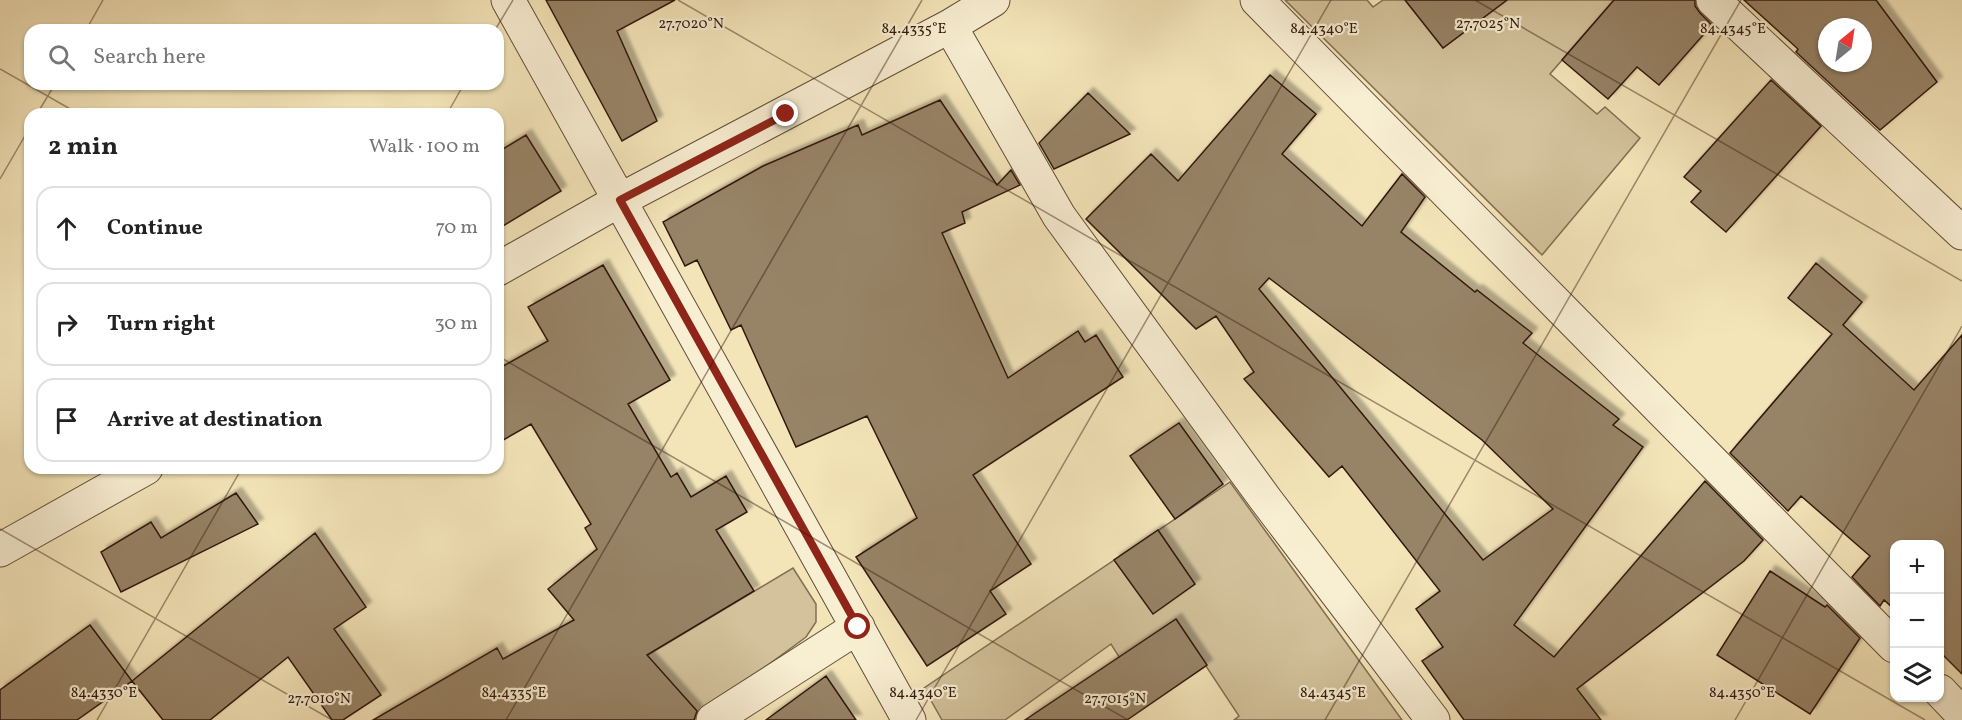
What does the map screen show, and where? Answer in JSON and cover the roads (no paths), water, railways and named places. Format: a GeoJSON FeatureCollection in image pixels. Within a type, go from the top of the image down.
{"type":"FeatureCollection","features":[{"type":"Feature","properties":{"kind":"street"},"geometry":{"type":"LineString","coordinates":[[508,0],[909,720]]}},
{"type":"Feature","properties":{"kind":"street"},"geometry":{"type":"LineString","coordinates":[[504,266],[620,200],[950,26],[993,0]]}},
{"type":"Feature","properties":{"kind":"street"},"geometry":{"type":"LineString","coordinates":[[1257,0],[1890,642]]}},
{"type":"Feature","properties":{"kind":"street"},"geometry":{"type":"LineString","coordinates":[[1713,0],[1962,233]]}},
{"type":"Feature","properties":{"kind":"street"},"geometry":{"type":"LineString","coordinates":[[950,26],[1059,216],[1266,500],[1433,720]]}},
{"type":"Feature","properties":{"kind":"street"},"geometry":{"type":"LineString","coordinates":[[0,550],[135,474]]}},
{"type":"Feature","properties":{"kind":"street"},"geometry":{"type":"LineString","coordinates":[[713,720],[858,627]]}},
{"type":"Feature","properties":{"kind":"street"},"geometry":{"type":"LineString","coordinates":[[1944,695],[1962,714]]}}]}
